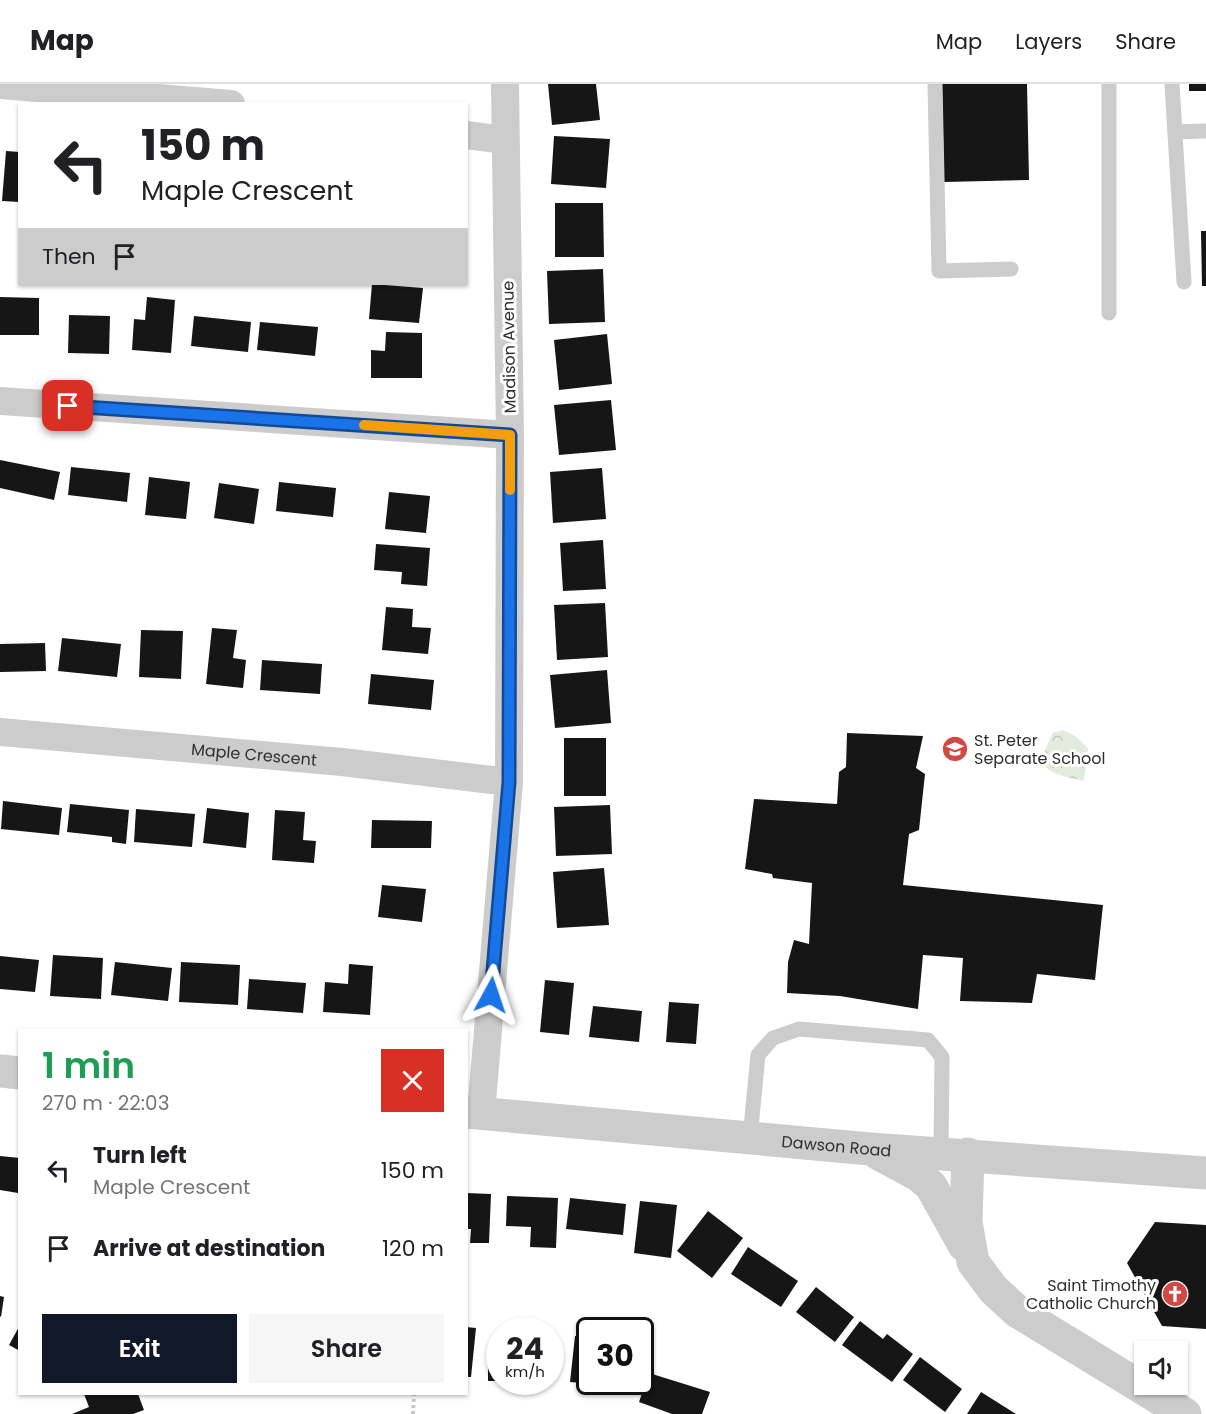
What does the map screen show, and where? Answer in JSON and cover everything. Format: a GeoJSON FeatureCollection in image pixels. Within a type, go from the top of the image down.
{"type":"FeatureCollection","features":[{"type":"Feature","properties":{"kind":"street","name":"Madison Avenue"},"geometry":{"type":"LineString","coordinates":[[474,1112],[509,782],[510,435],[505,84]]}},
{"type":"Feature","properties":{"kind":"street"},"geometry":{"type":"LineString","coordinates":[[0,85],[207,102]]}},
{"type":"Feature","properties":{"kind":"street"},"geometry":{"type":"LineString","coordinates":[[468,135],[506,140]]}},
{"type":"Feature","properties":{"kind":"street"},"geometry":{"type":"LineString","coordinates":[[0,401],[510,435]]}},
{"type":"Feature","properties":{"kind":"street","name":"Maple Crescent"},"geometry":{"type":"LineString","coordinates":[[0,732],[342,762],[509,782]]}},
{"type":"Feature","properties":{"kind":"street"},"geometry":{"type":"LineString","coordinates":[[0,1071],[18,1072]]}},
{"type":"Feature","properties":{"kind":"street","name":"Dawson Road"},"geometry":{"type":"LineString","coordinates":[[474,1112],[870,1149],[1206,1173]]}},
{"type":"Feature","properties":{"kind":"street"},"geometry":{"type":"LineString","coordinates":[[870,1149],[918,1175],[931,1186],[973,1262],[993,1289],[1018,1312],[1185,1414]]}},
{"type":"Feature","properties":{"kind":"street"},"geometry":{"type":"LineString","coordinates":[[955,1154],[973,1262]]}},
{"type":"Feature","properties":{"kind":"lane"},"geometry":{"type":"LineString","coordinates":[[935,84],[939,271],[1011,269]]}},
{"type":"Feature","properties":{"kind":"lane"},"geometry":{"type":"LineString","coordinates":[[1109,84],[1109,313]]}},
{"type":"Feature","properties":{"kind":"lane"},"geometry":{"type":"LineString","coordinates":[[1172,84],[1184,282]]}},
{"type":"Feature","properties":{"kind":"lane"},"geometry":{"type":"LineString","coordinates":[[1174,132],[1206,130]]}},
{"type":"Feature","properties":{"kind":"lane"},"geometry":{"type":"LineString","coordinates":[[750,1138],[758,1055],[773,1038],[799,1029],[928,1040],[942,1057],[955,1154]]}},
{"type":"Feature","properties":{"kind":"path"},"geometry":{"type":"LineString","coordinates":[[413,1414],[414,1395]]}},
{"type":"Feature","properties":{"kind":"green space"},"geometry":{"type":"Polygon","coordinates":[[[1063,730],[1075,736],[1088,748],[1084,781],[1053,772],[1044,763],[1044,755],[1053,733],[1063,730]]]}},
{"type":"Feature","properties":{"kind":"building"},"geometry":{"type":"Polygon","coordinates":[[[548,84],[596,84],[600,120],[552,125],[548,84]]]}},
{"type":"Feature","properties":{"kind":"building"},"geometry":{"type":"Polygon","coordinates":[[[942,84],[1027,84],[1029,180],[944,182],[942,84]]]}},
{"type":"Feature","properties":{"kind":"building"},"geometry":{"type":"Polygon","coordinates":[[[1189,84],[1206,84],[1206,91],[1189,91],[1189,84]]]}},
{"type":"Feature","properties":{"kind":"building"},"geometry":{"type":"Polygon","coordinates":[[[554,136],[610,139],[606,188],[551,184],[554,136]]]}},
{"type":"Feature","properties":{"kind":"building"},"geometry":{"type":"Polygon","coordinates":[[[6,151],[18,152],[18,202],[2,201],[6,151]]]}},
{"type":"Feature","properties":{"kind":"building"},"geometry":{"type":"Polygon","coordinates":[[[555,203],[603,203],[604,257],[555,257],[555,203]]]}},
{"type":"Feature","properties":{"kind":"building"},"geometry":{"type":"Polygon","coordinates":[[[1201,231],[1206,231],[1206,286],[1202,286],[1201,231]]]}},
{"type":"Feature","properties":{"kind":"building"},"geometry":{"type":"Polygon","coordinates":[[[603,269],[605,322],[549,324],[547,271],[603,269]]]}},
{"type":"Feature","properties":{"kind":"building"},"geometry":{"type":"Polygon","coordinates":[[[372,285],[423,288],[419,323],[369,319],[372,285]]]}},
{"type":"Feature","properties":{"kind":"building"},"geometry":{"type":"Polygon","coordinates":[[[0,297],[39,298],[39,335],[0,335],[0,297]]]}},
{"type":"Feature","properties":{"kind":"building"},"geometry":{"type":"Polygon","coordinates":[[[147,297],[175,300],[171,353],[132,350],[134,319],[145,320],[147,297]]]}},
{"type":"Feature","properties":{"kind":"building"},"geometry":{"type":"Polygon","coordinates":[[[69,315],[110,316],[109,354],[68,353],[69,315]]]}},
{"type":"Feature","properties":{"kind":"building"},"geometry":{"type":"Polygon","coordinates":[[[194,316],[251,322],[248,352],[191,346],[194,316]]]}},
{"type":"Feature","properties":{"kind":"building"},"geometry":{"type":"Polygon","coordinates":[[[260,322],[318,327],[315,356],[257,350],[260,322]]]}},
{"type":"Feature","properties":{"kind":"building"},"geometry":{"type":"Polygon","coordinates":[[[386,332],[422,333],[422,378],[371,378],[371,350],[385,351],[386,332]]]}},
{"type":"Feature","properties":{"kind":"building"},"geometry":{"type":"Polygon","coordinates":[[[607,334],[612,384],[559,390],[554,340],[607,334]]]}},
{"type":"Feature","properties":{"kind":"building"},"geometry":{"type":"Polygon","coordinates":[[[611,400],[616,450],[559,455],[554,405],[611,400]]]}},
{"type":"Feature","properties":{"kind":"building"},"geometry":{"type":"Polygon","coordinates":[[[0,460],[60,472],[54,500],[0,488],[0,460]]]}},
{"type":"Feature","properties":{"kind":"building"},"geometry":{"type":"Polygon","coordinates":[[[71,467],[130,473],[127,502],[68,495],[71,467]]]}},
{"type":"Feature","properties":{"kind":"building"},"geometry":{"type":"Polygon","coordinates":[[[602,468],[606,519],[553,523],[550,472],[602,468]]]}},
{"type":"Feature","properties":{"kind":"building"},"geometry":{"type":"Polygon","coordinates":[[[149,477],[190,482],[186,519],[145,515],[149,477]]]}},
{"type":"Feature","properties":{"kind":"building"},"geometry":{"type":"Polygon","coordinates":[[[279,482],[336,488],[333,517],[276,511],[279,482]]]}},
{"type":"Feature","properties":{"kind":"building"},"geometry":{"type":"Polygon","coordinates":[[[219,483],[259,489],[254,524],[214,518],[219,483]]]}},
{"type":"Feature","properties":{"kind":"building"},"geometry":{"type":"Polygon","coordinates":[[[389,492],[430,496],[426,533],[385,529],[389,492]]]}},
{"type":"Feature","properties":{"kind":"building"},"geometry":{"type":"Polygon","coordinates":[[[603,540],[606,589],[563,591],[560,543],[603,540]]]}},
{"type":"Feature","properties":{"kind":"building"},"geometry":{"type":"Polygon","coordinates":[[[376,544],[430,548],[427,586],[401,584],[402,572],[374,570],[376,544]]]}},
{"type":"Feature","properties":{"kind":"building"},"geometry":{"type":"Polygon","coordinates":[[[605,603],[608,657],[557,660],[554,605],[605,603]]]}},
{"type":"Feature","properties":{"kind":"building"},"geometry":{"type":"Polygon","coordinates":[[[386,607],[413,609],[412,627],[431,628],[428,654],[382,650],[386,607]]]}},
{"type":"Feature","properties":{"kind":"building"},"geometry":{"type":"Polygon","coordinates":[[[212,628],[237,630],[233,658],[246,660],[243,688],[206,684],[212,628]]]}},
{"type":"Feature","properties":{"kind":"building"},"geometry":{"type":"Polygon","coordinates":[[[141,630],[183,631],[181,679],[139,677],[141,630]]]}},
{"type":"Feature","properties":{"kind":"building"},"geometry":{"type":"Polygon","coordinates":[[[62,638],[121,644],[117,677],[58,671],[62,638]]]}},
{"type":"Feature","properties":{"kind":"building"},"geometry":{"type":"Polygon","coordinates":[[[45,643],[46,671],[0,672],[0,644],[45,643]]]}},
{"type":"Feature","properties":{"kind":"building"},"geometry":{"type":"Polygon","coordinates":[[[262,660],[322,664],[320,694],[260,690],[262,660]]]}},
{"type":"Feature","properties":{"kind":"building"},"geometry":{"type":"Polygon","coordinates":[[[607,670],[611,723],[555,728],[550,675],[607,670]]]}},
{"type":"Feature","properties":{"kind":"building"},"geometry":{"type":"Polygon","coordinates":[[[371,674],[434,680],[431,710],[368,704],[371,674]]]}},
{"type":"Feature","properties":{"kind":"building"},"geometry":{"type":"Polygon","coordinates":[[[847,733],[923,736],[916,768],[925,774],[919,830],[909,834],[903,885],[1103,905],[1095,980],[1037,974],[1032,1003],[960,1001],[963,958],[923,955],[918,1009],[840,996],[787,993],[788,962],[794,940],[809,944],[812,883],[773,878],[772,874],[745,869],[754,799],[837,804],[839,772],[846,767],[847,733]]]}},
{"type":"Feature","properties":{"kind":"building"},"geometry":{"type":"Polygon","coordinates":[[[564,738],[606,738],[606,796],[564,796],[564,738]]]}},
{"type":"Feature","properties":{"kind":"building"},"geometry":{"type":"Polygon","coordinates":[[[3,801],[62,808],[59,835],[1,829],[3,801]]]}},
{"type":"Feature","properties":{"kind":"building"},"geometry":{"type":"Polygon","coordinates":[[[70,804],[129,810],[126,844],[112,842],[112,837],[67,832],[70,804]]]}},
{"type":"Feature","properties":{"kind":"building"},"geometry":{"type":"Polygon","coordinates":[[[610,805],[612,854],[556,856],[554,807],[610,805]]]}},
{"type":"Feature","properties":{"kind":"building"},"geometry":{"type":"Polygon","coordinates":[[[207,808],[249,813],[246,848],[203,843],[207,808]]]}},
{"type":"Feature","properties":{"kind":"building"},"geometry":{"type":"Polygon","coordinates":[[[136,809],[195,814],[192,847],[134,842],[136,809]]]}},
{"type":"Feature","properties":{"kind":"building"},"geometry":{"type":"Polygon","coordinates":[[[275,810],[305,812],[303,840],[316,841],[314,863],[272,860],[275,810]]]}},
{"type":"Feature","properties":{"kind":"building"},"geometry":{"type":"Polygon","coordinates":[[[372,820],[432,821],[431,848],[371,848],[372,820]]]}},
{"type":"Feature","properties":{"kind":"building"},"geometry":{"type":"Polygon","coordinates":[[[604,868],[609,925],[557,928],[553,872],[604,868]]]}},
{"type":"Feature","properties":{"kind":"building"},"geometry":{"type":"Polygon","coordinates":[[[382,885],[426,889],[422,922],[378,917],[382,885]]]}},
{"type":"Feature","properties":{"kind":"building"},"geometry":{"type":"Polygon","coordinates":[[[53,955],[103,958],[101,999],[50,996],[53,955]]]}},
{"type":"Feature","properties":{"kind":"building"},"geometry":{"type":"Polygon","coordinates":[[[0,956],[39,960],[35,992],[0,989],[0,956]]]}},
{"type":"Feature","properties":{"kind":"building"},"geometry":{"type":"Polygon","coordinates":[[[115,962],[172,968],[168,1001],[111,995],[115,962]]]}},
{"type":"Feature","properties":{"kind":"building"},"geometry":{"type":"Polygon","coordinates":[[[181,962],[240,965],[238,1005],[179,1002],[181,962]]]}},
{"type":"Feature","properties":{"kind":"building"},"geometry":{"type":"Polygon","coordinates":[[[349,964],[373,966],[370,1015],[323,1012],[325,982],[348,984],[349,964]]]}},
{"type":"Feature","properties":{"kind":"building"},"geometry":{"type":"Polygon","coordinates":[[[249,979],[306,983],[303,1013],[247,1009],[249,979]]]}},
{"type":"Feature","properties":{"kind":"building"},"geometry":{"type":"Polygon","coordinates":[[[545,980],[574,983],[569,1035],[540,1032],[545,980]]]}},
{"type":"Feature","properties":{"kind":"building"},"geometry":{"type":"Polygon","coordinates":[[[669,1002],[699,1004],[696,1044],[666,1042],[669,1002]]]}},
{"type":"Feature","properties":{"kind":"building"},"geometry":{"type":"Polygon","coordinates":[[[593,1006],[642,1011],[639,1042],[589,1037],[593,1006]]]}},
{"type":"Feature","properties":{"kind":"building"},"geometry":{"type":"Polygon","coordinates":[[[0,1156],[18,1158],[18,1193],[0,1190],[0,1156]]]}},
{"type":"Feature","properties":{"kind":"building"},"geometry":{"type":"Polygon","coordinates":[[[468,1193],[491,1194],[489,1243],[470,1243],[471,1229],[468,1229],[468,1193]]]}},
{"type":"Feature","properties":{"kind":"building"},"geometry":{"type":"Polygon","coordinates":[[[507,1196],[558,1198],[556,1248],[530,1247],[531,1227],[506,1226],[507,1196]]]}},
{"type":"Feature","properties":{"kind":"building"},"geometry":{"type":"Polygon","coordinates":[[[570,1198],[626,1204],[623,1235],[566,1229],[570,1198]]]}},
{"type":"Feature","properties":{"kind":"building"},"geometry":{"type":"Polygon","coordinates":[[[640,1201],[677,1205],[671,1258],[634,1253],[640,1201]]]}},
{"type":"Feature","properties":{"kind":"building"},"geometry":{"type":"Polygon","coordinates":[[[708,1211],[743,1238],[712,1278],[677,1251],[708,1211]]]}},
{"type":"Feature","properties":{"kind":"building","name":"Saint Timothy Catholic Church"},"geometry":{"type":"Polygon","coordinates":[[[1155,1222],[1206,1225],[1206,1329],[1162,1326],[1127,1263],[1155,1222]]]}},
{"type":"Feature","properties":{"kind":"building"},"geometry":{"type":"Polygon","coordinates":[[[748,1247],[798,1281],[781,1307],[731,1274],[748,1247]]]}},
{"type":"Feature","properties":{"kind":"building"},"geometry":{"type":"Polygon","coordinates":[[[816,1287],[854,1317],[835,1342],[796,1312],[816,1287]]]}},
{"type":"Feature","properties":{"kind":"building"},"geometry":{"type":"Polygon","coordinates":[[[0,1296],[4,1297],[1,1317],[0,1316],[0,1296]]]}},
{"type":"Feature","properties":{"kind":"building"},"geometry":{"type":"Polygon","coordinates":[[[860,1321],[883,1339],[887,1334],[913,1354],[892,1382],[842,1345],[860,1321]]]}},
{"type":"Feature","properties":{"kind":"building"},"geometry":{"type":"Polygon","coordinates":[[[468,1327],[476,1328],[471,1377],[468,1377],[468,1327]]]}},
{"type":"Feature","properties":{"kind":"building"},"geometry":{"type":"Polygon","coordinates":[[[18,1329],[18,1350],[9,1345],[18,1329]]]}},
{"type":"Feature","properties":{"kind":"building"},"geometry":{"type":"Polygon","coordinates":[[[575,1336],[576,1336],[576,1383],[570,1382],[575,1336]]]}},
{"type":"Feature","properties":{"kind":"building"},"geometry":{"type":"Polygon","coordinates":[[[920,1357],[962,1389],[945,1412],[903,1380],[920,1357]]]}},
{"type":"Feature","properties":{"kind":"building"},"geometry":{"type":"Polygon","coordinates":[[[654,1375],[710,1392],[702,1414],[672,1414],[639,1402],[641,1395],[654,1395],[654,1375]]]}},
{"type":"Feature","properties":{"kind":"building"},"geometry":{"type":"Polygon","coordinates":[[[981,1392],[1016,1414],[967,1414],[981,1392]]]}},
{"type":"Feature","properties":{"kind":"building"},"geometry":{"type":"Polygon","coordinates":[[[84,1395],[138,1395],[144,1410],[133,1414],[72,1414],[89,1407],[84,1395]]]}},
{"type":"Feature","properties":{"kind":"slow traffic"},"geometry":{"type":"LineString","coordinates":[[364,425],[510,435],[510,490]]}},
{"type":"Feature","properties":{"kind":"place","name":"St. Peter Separate School"},"geometry":{"type":"Point","coordinates":[955,749]}},
{"type":"Feature","properties":{"kind":"place","name":"Saint Timothy Catholic Church"},"geometry":{"type":"Point","coordinates":[1175,1294]}},
{"type":"Feature","properties":{"kind":"route"},"geometry":{"type":"LineString","coordinates":[[68,406],[510,435],[509,782],[491,995]]}}]}
